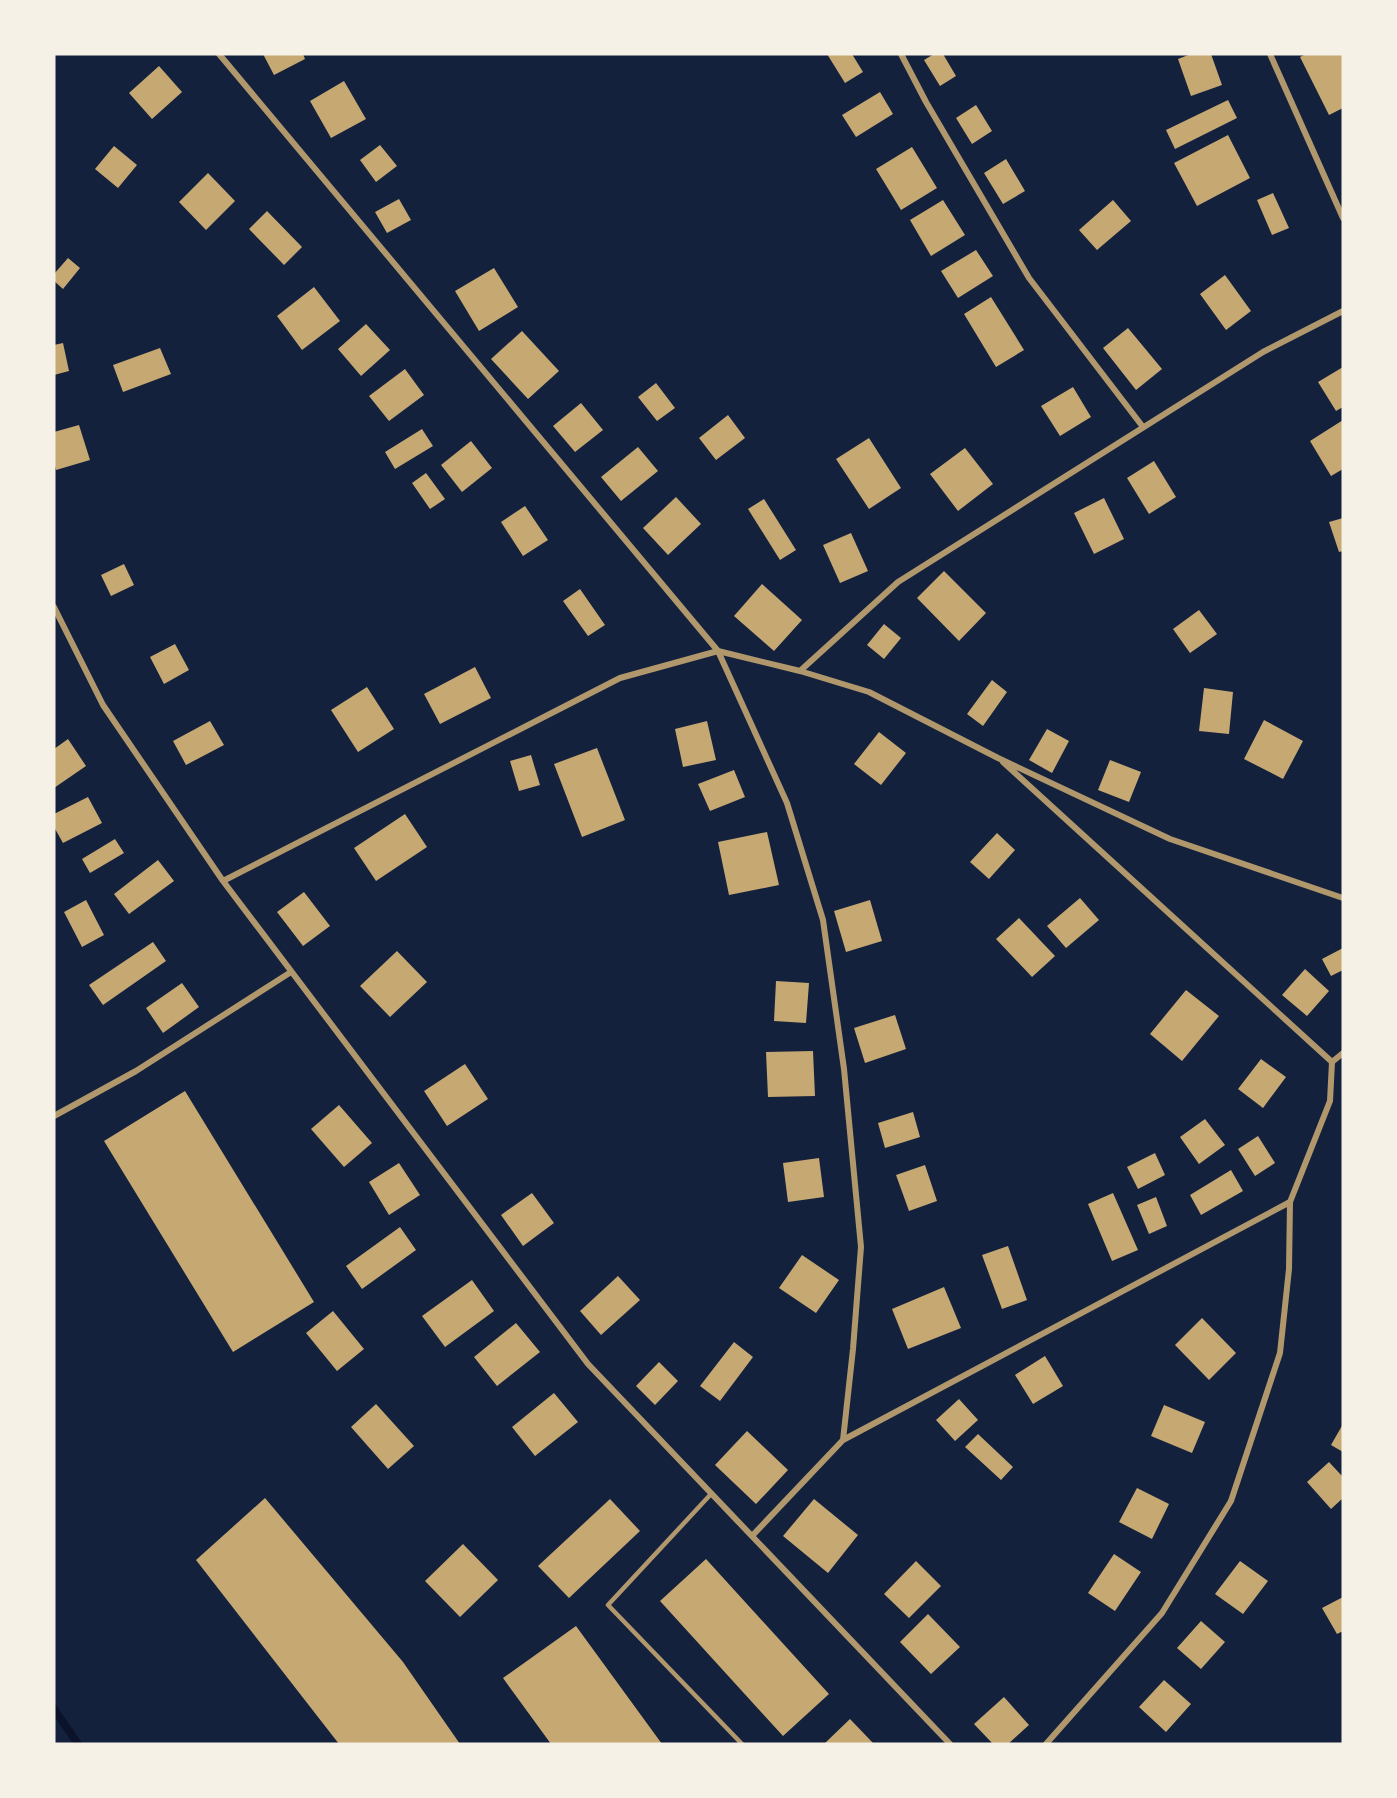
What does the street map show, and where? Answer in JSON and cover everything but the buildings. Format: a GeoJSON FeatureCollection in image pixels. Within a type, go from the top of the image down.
{"type":"FeatureCollection","features":[{"type":"Feature","properties":{"kind":"street"},"geometry":{"type":"LineString","coordinates":[[219,54],[717,651],[787,803],[823,920],[844,1069],[861,1247],[843,1440]]}},
{"type":"Feature","properties":{"kind":"street"},"geometry":{"type":"LineString","coordinates":[[901,54],[926,102],[1029,278],[1143,427]]}},
{"type":"Feature","properties":{"kind":"street"},"geometry":{"type":"LineString","coordinates":[[1270,54],[1343,218]]}},
{"type":"Feature","properties":{"kind":"street"},"geometry":{"type":"LineString","coordinates":[[800,671],[898,582],[1263,352],[1343,311]]}},
{"type":"Feature","properties":{"kind":"street"},"geometry":{"type":"LineString","coordinates":[[54,607],[103,705],[223,881],[588,1364],[950,1744]]}},
{"type":"Feature","properties":{"kind":"street"},"geometry":{"type":"LineString","coordinates":[[223,881],[620,678],[717,651],[800,671],[869,692],[999,758],[1170,839],[1343,898]]}},
{"type":"Feature","properties":{"kind":"street"},"geometry":{"type":"LineString","coordinates":[[999,758],[1332,1062]]}},
{"type":"Feature","properties":{"kind":"street"},"geometry":{"type":"LineString","coordinates":[[54,1116],[136,1071],[291,972]]}},
{"type":"Feature","properties":{"kind":"street"},"geometry":{"type":"LineString","coordinates":[[1046,1744],[1162,1613],[1231,1501],[1280,1353],[1288,1269],[1290,1202],[1330,1101],[1332,1062],[1343,1053]]}},
{"type":"Feature","properties":{"kind":"street"},"geometry":{"type":"LineString","coordinates":[[752,1536],[843,1440],[1290,1202]]}},
{"type":"Feature","properties":{"kind":"lane"},"geometry":{"type":"LineString","coordinates":[[711,1494],[608,1605],[742,1744]]}},
{"type":"Feature","properties":{"kind":"waterway"},"geometry":{"type":"LineString","coordinates":[[54,1709],[78,1744]]}}]}
